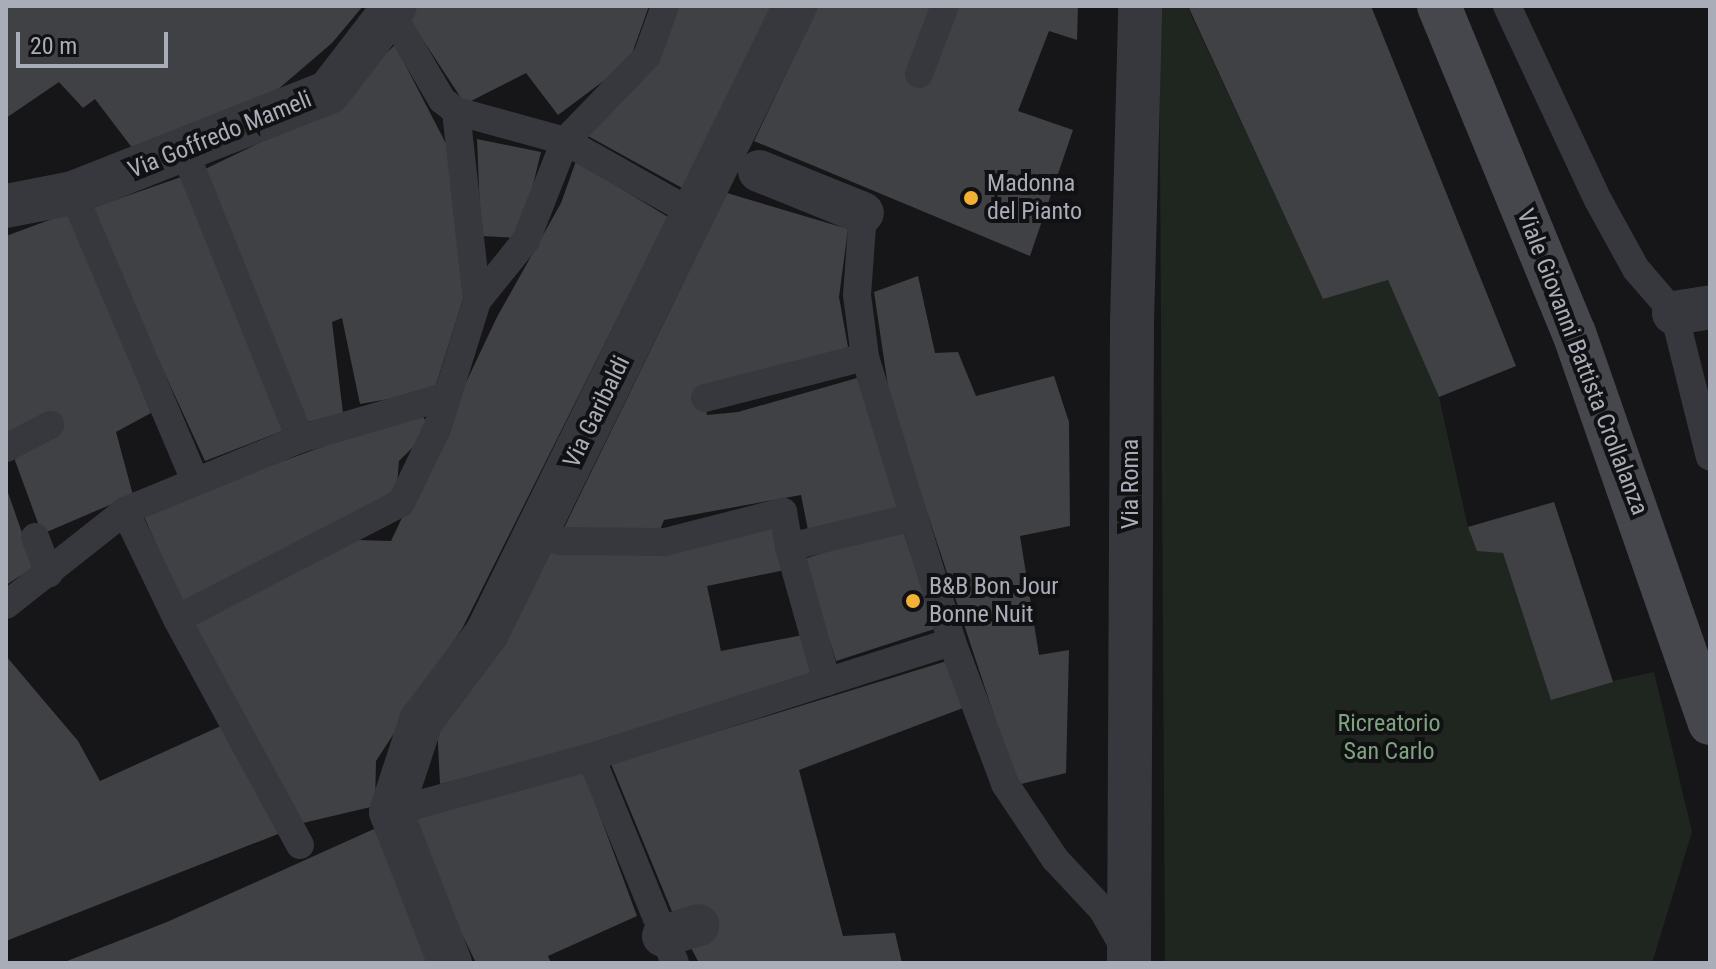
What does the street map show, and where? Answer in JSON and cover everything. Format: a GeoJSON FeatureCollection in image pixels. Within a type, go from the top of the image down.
{"type":"FeatureCollection","features":[{"type":"Feature","properties":{"kind":"main road","name":"Viale Giovanni Battista Crollalanza"},"geometry":{"type":"LineString","coordinates":[[1439,6],[1574,333],[1710,723]]}},
{"type":"Feature","properties":{"kind":"street","name":"Via Garibaldi"},"geometry":{"type":"LineString","coordinates":[[391,812],[421,721],[487,633],[538,535],[795,6]]}},
{"type":"Feature","properties":{"kind":"street","name":"Via Roma"},"geometry":{"type":"LineString","coordinates":[[1129,959],[1132,322],[1140,6]]}},
{"type":"Feature","properties":{"kind":"street","name":"Via Goffredo Mameli"},"geometry":{"type":"LineString","coordinates":[[6,206],[73,193],[329,92],[393,9]]}},
{"type":"Feature","properties":{"kind":"street"},"geometry":{"type":"LineString","coordinates":[[759,171],[863,213]]}},
{"type":"Feature","properties":{"kind":"street"},"geometry":{"type":"LineString","coordinates":[[391,812],[450,963]]}},
{"type":"Feature","properties":{"kind":"lane"},"geometry":{"type":"LineString","coordinates":[[177,619],[401,503],[437,429],[444,397],[477,301],[526,240],[565,141],[647,56],[665,6]]}},
{"type":"Feature","properties":{"kind":"lane"},"geometry":{"type":"LineString","coordinates":[[919,74],[945,6]]}},
{"type":"Feature","properties":{"kind":"lane"},"geometry":{"type":"LineString","coordinates":[[1507,6],[1598,200],[1636,269],[1692,310],[1710,457]]}},
{"type":"Feature","properties":{"kind":"lane"},"geometry":{"type":"LineString","coordinates":[[393,9],[442,100],[456,111],[565,141],[694,214]]}},
{"type":"Feature","properties":{"kind":"lane"},"geometry":{"type":"LineString","coordinates":[[456,111],[477,301]]}},
{"type":"Feature","properties":{"kind":"lane"},"geometry":{"type":"LineString","coordinates":[[184,150],[300,439]]}},
{"type":"Feature","properties":{"kind":"lane"},"geometry":{"type":"LineString","coordinates":[[73,193],[195,480]]}},
{"type":"Feature","properties":{"kind":"lane"},"geometry":{"type":"LineString","coordinates":[[863,213],[857,295],[865,357],[952,642],[1005,784],[1055,859],[1102,909],[1129,959]]}},
{"type":"Feature","properties":{"kind":"lane"},"geometry":{"type":"LineString","coordinates":[[705,398],[865,357]]}},
{"type":"Feature","properties":{"kind":"lane"},"geometry":{"type":"LineString","coordinates":[[6,605],[125,511],[300,439],[444,397]]}},
{"type":"Feature","properties":{"kind":"lane"},"geometry":{"type":"LineString","coordinates":[[6,448],[50,425]]}},
{"type":"Feature","properties":{"kind":"lane"},"geometry":{"type":"LineString","coordinates":[[125,511],[177,619],[300,845]]}},
{"type":"Feature","properties":{"kind":"lane"},"geometry":{"type":"LineString","coordinates":[[538,535],[561,541],[665,542],[783,512],[789,547],[827,682]]}},
{"type":"Feature","properties":{"kind":"lane"},"geometry":{"type":"LineString","coordinates":[[789,547],[914,517]]}},
{"type":"Feature","properties":{"kind":"lane"},"geometry":{"type":"LineString","coordinates":[[35,537],[49,573]]}},
{"type":"Feature","properties":{"kind":"lane"},"geometry":{"type":"LineString","coordinates":[[391,812],[591,757],[952,642]]}},
{"type":"Feature","properties":{"kind":"lane"},"geometry":{"type":"LineString","coordinates":[[591,757],[679,941]]}},
{"type":"Feature","properties":{"kind":"green space","name":"Ricreatorio San Carlo"},"geometry":{"type":"Polygon","coordinates":[[[1159,6],[1187,6],[1323,298],[1388,280],[1439,397],[1468,527],[1554,502],[1613,681],[1654,672],[1692,832],[1652,963],[1165,963],[1159,6]]]}},
{"type":"Feature","properties":{"kind":"building"},"geometry":{"type":"Polygon","coordinates":[[[6,6],[363,6],[332,43],[276,91],[133,149],[95,99],[83,108],[59,82],[6,118],[6,6]]]}},
{"type":"Feature","properties":{"kind":"building"},"geometry":{"type":"Polygon","coordinates":[[[408,6],[649,6],[629,62],[558,115],[526,73],[465,104],[404,11],[408,6]]]}},
{"type":"Feature","properties":{"kind":"building"},"geometry":{"type":"Polygon","coordinates":[[[674,6],[779,6],[684,189],[588,136],[674,6]]]}},
{"type":"Feature","properties":{"kind":"building","name":"Madonna del Pianto"},"geometry":{"type":"Polygon","coordinates":[[[818,6],[936,6],[930,79],[959,6],[1078,6],[1077,40],[1049,31],[1018,111],[1073,130],[1030,256],[754,141],[818,6]]]}},
{"type":"Feature","properties":{"kind":"building"},"geometry":{"type":"Polygon","coordinates":[[[1188,6],[1371,6],[1516,366],[1439,397],[1388,280],[1323,299],[1188,6]]]}},
{"type":"Feature","properties":{"kind":"building"},"geometry":{"type":"Polygon","coordinates":[[[395,45],[456,163],[464,296],[434,391],[360,404],[342,318],[332,322],[343,413],[300,424],[201,171],[319,114],[395,45]]]}},
{"type":"Feature","properties":{"kind":"building"},"geometry":{"type":"Polygon","coordinates":[[[477,139],[541,152],[520,238],[481,236],[477,139]]]}},
{"type":"Feature","properties":{"kind":"building"},"geometry":{"type":"Polygon","coordinates":[[[576,161],[668,217],[463,627],[376,761],[375,806],[303,823],[192,625],[356,540],[391,541],[497,317],[561,203],[576,161]]]}},
{"type":"Feature","properties":{"kind":"building"},"geometry":{"type":"Polygon","coordinates":[[[184,176],[288,429],[205,461],[89,209],[184,176]]]}},
{"type":"Feature","properties":{"kind":"building"},"geometry":{"type":"Polygon","coordinates":[[[727,193],[848,229],[839,297],[848,347],[705,398],[707,415],[738,412],[857,378],[903,515],[809,535],[801,495],[664,520],[660,530],[563,530],[727,193]]]}},
{"type":"Feature","properties":{"kind":"building"},"geometry":{"type":"Polygon","coordinates":[[[71,212],[151,413],[116,432],[133,495],[42,534],[6,436],[6,236],[71,212]]]}},
{"type":"Feature","properties":{"kind":"building"},"geometry":{"type":"Polygon","coordinates":[[[918,276],[935,353],[958,352],[976,396],[1054,376],[1069,422],[1070,526],[1020,536],[1039,655],[1069,650],[1066,773],[1017,785],[890,400],[874,292],[918,276]]]}},
{"type":"Feature","properties":{"kind":"building"},"geometry":{"type":"Polygon","coordinates":[[[419,412],[432,428],[399,461],[396,497],[183,605],[142,512],[419,412]]]}},
{"type":"Feature","properties":{"kind":"building"},"geometry":{"type":"Polygon","coordinates":[[[6,487],[34,567],[6,585],[6,487]]]}},
{"type":"Feature","properties":{"kind":"building"},"geometry":{"type":"Polygon","coordinates":[[[1554,502],[1613,682],[1551,700],[1503,553],[1477,551],[1468,527],[1554,502]]]}},
{"type":"Feature","properties":{"kind":"building"},"geometry":{"type":"Polygon","coordinates":[[[774,523],[785,570],[707,586],[721,651],[803,635],[812,673],[572,751],[440,784],[437,725],[552,550],[774,523]]]}},
{"type":"Feature","properties":{"kind":"building"},"geometry":{"type":"Polygon","coordinates":[[[902,527],[935,629],[836,661],[803,559],[902,527]]]}},
{"type":"Feature","properties":{"kind":"building"},"geometry":{"type":"Polygon","coordinates":[[[6,656],[78,741],[100,781],[223,725],[283,832],[6,941],[6,656]]]}},
{"type":"Feature","properties":{"kind":"building"},"geometry":{"type":"Polygon","coordinates":[[[950,660],[963,708],[799,770],[843,936],[895,933],[902,963],[699,963],[673,914],[611,764],[950,660]]]}},
{"type":"Feature","properties":{"kind":"building"},"geometry":{"type":"Polygon","coordinates":[[[582,767],[637,916],[548,956],[551,963],[476,963],[407,821],[582,767]]]}},
{"type":"Feature","properties":{"kind":"building"},"geometry":{"type":"Polygon","coordinates":[[[374,829],[436,963],[62,963],[167,922],[374,829]]]}},
{"type":"Feature","properties":{"kind":"place","name":"Madonna del Pianto"},"geometry":{"type":"Point","coordinates":[971,198]}},
{"type":"Feature","properties":{"kind":"place","name":"B&B Bon Jour Bonne Nuit"},"geometry":{"type":"Point","coordinates":[913,601]}}]}
